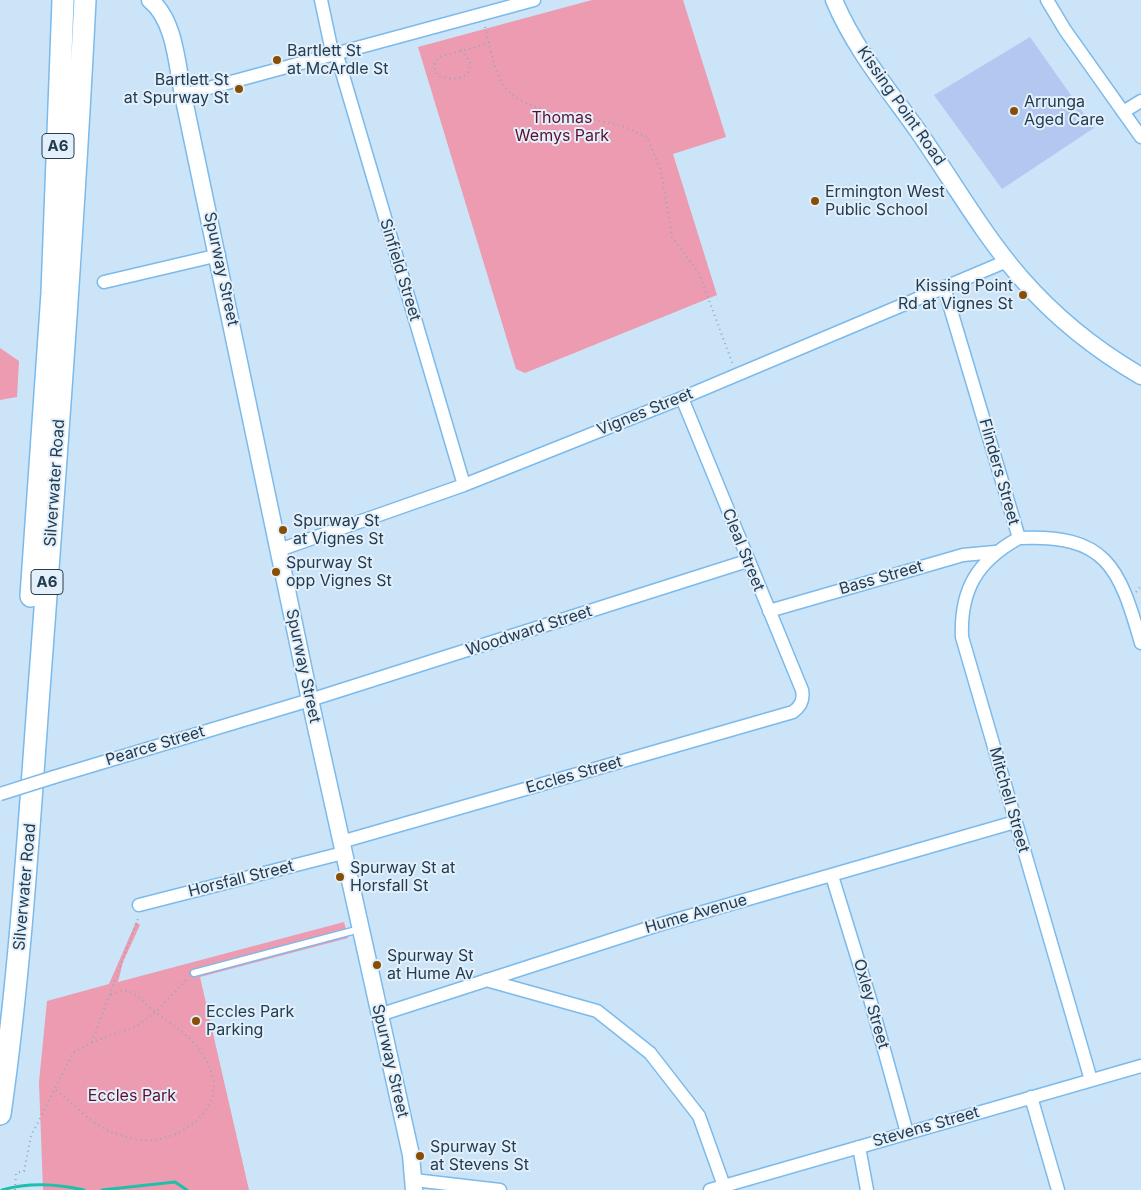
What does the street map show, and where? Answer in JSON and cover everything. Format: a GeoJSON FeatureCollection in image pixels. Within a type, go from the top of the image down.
{"type":"FeatureCollection","features":[{"type":"Feature","properties":{"kind":"highway","name":"Silverwater Road"},"geometry":{"type":"LineString","coordinates":[[0,1005],[13,869],[52,293],[63,0]]}},
{"type":"Feature","properties":{"kind":"highway","name":"Silverwater Road"},"geometry":{"type":"LineString","coordinates":[[0,1114],[27,871],[41,652],[59,437],[85,0]]}},
{"type":"Feature","properties":{"kind":"street","name":"Spurway Street"},"geometry":{"type":"LineString","coordinates":[[150,0],[158,7],[166,21],[183,95],[310,700],[411,1155],[414,1185]]}},
{"type":"Feature","properties":{"kind":"street","name":"Sinfield Street"},"geometry":{"type":"LineString","coordinates":[[321,0],[331,47],[335,54],[464,485]]}},
{"type":"Feature","properties":{"kind":"street"},"geometry":{"type":"LineString","coordinates":[[183,95],[534,0]]}},
{"type":"Feature","properties":{"kind":"street","name":"Kissing Point Road"},"geometry":{"type":"LineString","coordinates":[[834,0],[840,15],[867,59],[1007,261],[1044,301],[1087,341],[1141,376]]}},
{"type":"Feature","properties":{"kind":"street"},"geometry":{"type":"LineString","coordinates":[[1047,0],[1065,30],[1141,137]]}},
{"type":"Feature","properties":{"kind":"street"},"geometry":{"type":"LineString","coordinates":[[1123,112],[1141,101]]}},
{"type":"Feature","properties":{"kind":"street"},"geometry":{"type":"LineString","coordinates":[[104,282],[218,255]]}},
{"type":"Feature","properties":{"kind":"street","name":"Vignes Street"},"geometry":{"type":"LineString","coordinates":[[279,550],[464,485],[682,398],[1007,261]]}},
{"type":"Feature","properties":{"kind":"street","name":"Flinders Street"},"geometry":{"type":"LineString","coordinates":[[944,287],[1018,538],[1041,537],[1069,540],[1103,558],[1112,568],[1122,586],[1141,639]]}},
{"type":"Feature","properties":{"kind":"street","name":"Cleal Street"},"geometry":{"type":"LineString","coordinates":[[682,398],[747,561],[802,690],[802,702]]}},
{"type":"Feature","properties":{"kind":"street","name":"Mitchell Street"},"geometry":{"type":"LineString","coordinates":[[1018,538],[996,552],[975,576],[966,594],[962,620],[962,637],[1091,1080]]}},
{"type":"Feature","properties":{"kind":"street","name":"Bass Street"},"geometry":{"type":"LineString","coordinates":[[768,611],[963,555],[996,552]]}},
{"type":"Feature","properties":{"kind":"street","name":"Woodward Street"},"geometry":{"type":"LineString","coordinates":[[310,700],[747,561]]}},
{"type":"Feature","properties":{"kind":"street","name":"Pearce Street"},"geometry":{"type":"LineString","coordinates":[[0,794],[310,700]]}},
{"type":"Feature","properties":{"kind":"street","name":"Eccles Street"},"geometry":{"type":"LineString","coordinates":[[342,848],[793,712],[802,702]]}},
{"type":"Feature","properties":{"kind":"street","name":"Hume Avenue"},"geometry":{"type":"LineString","coordinates":[[380,1015],[658,925],[1015,822]]}},
{"type":"Feature","properties":{"kind":"street","name":"Horsfall Street"},"geometry":{"type":"LineString","coordinates":[[139,905],[342,848]]}},
{"type":"Feature","properties":{"kind":"street","name":"Oxley Street"},"geometry":{"type":"LineString","coordinates":[[832,876],[870,999],[907,1133]]}},
{"type":"Feature","properties":{"kind":"street"},"geometry":{"type":"LineString","coordinates":[[486,980],[597,1011],[650,1053],[699,1116],[724,1186]]}},
{"type":"Feature","properties":{"kind":"street","name":"Stevens Street"},"geometry":{"type":"LineString","coordinates":[[710,1190],[1141,1066]]}},
{"type":"Feature","properties":{"kind":"street"},"geometry":{"type":"LineString","coordinates":[[1031,1097],[1058,1190]]}},
{"type":"Feature","properties":{"kind":"street"},"geometry":{"type":"LineString","coordinates":[[859,1147],[867,1190]]}},
{"type":"Feature","properties":{"kind":"street"},"geometry":{"type":"LineString","coordinates":[[414,1185],[500,1190]]}},
{"type":"Feature","properties":{"kind":"lane"},"geometry":{"type":"LineString","coordinates":[[194,973],[360,929]]}},
{"type":"Feature","properties":{"kind":"path"},"geometry":{"type":"LineString","coordinates":[[485,27],[504,86],[528,104],[568,116],[617,124],[647,137],[661,171],[672,237],[699,273],[737,375]]}},
{"type":"Feature","properties":{"kind":"path"},"geometry":{"type":"LineString","coordinates":[[461,50],[470,62],[468,72],[452,80],[437,75],[434,65],[439,57],[461,50],[489,43]]}},
{"type":"Feature","properties":{"kind":"path"},"geometry":{"type":"LineString","coordinates":[[1137,592],[1141,586]]}},
{"type":"Feature","properties":{"kind":"path"},"geometry":{"type":"LineString","coordinates":[[92,1042],[139,921],[139,905]]}},
{"type":"Feature","properties":{"kind":"path"},"geometry":{"type":"LineString","coordinates":[[15,1190],[16,1173],[24,1171],[31,1136],[56,1090],[73,1053],[92,1042],[137,1026],[155,1012],[194,973]]}},
{"type":"Feature","properties":{"kind":"path"},"geometry":{"type":"LineString","coordinates":[[56,1090],[89,1120],[113,1132],[137,1140],[154,1140],[172,1136],[200,1119],[206,1112],[212,1095],[213,1076],[202,1053],[192,1040],[131,992],[124,990],[109,995]]}},
{"type":"Feature","properties":{"kind":"green space","name":"Thomas Wemys Park"},"geometry":{"type":"Polygon","coordinates":[[[592,0],[683,0],[726,137],[673,154],[717,295],[525,373],[516,369],[418,47],[592,0]]]}},
{"type":"Feature","properties":{"kind":"green space"},"geometry":{"type":"Polygon","coordinates":[[[0,348],[19,361],[17,397],[0,400],[0,348]]]}},
{"type":"Feature","properties":{"kind":"green space","name":"Eccles Park"},"geometry":{"type":"Polygon","coordinates":[[[136,922],[140,925],[123,962],[118,982],[344,922],[348,938],[200,977],[249,1190],[43,1190],[39,1082],[47,1001],[109,984],[136,922]]]}},
{"type":"Feature","properties":{"kind":"building","name":"Arrunga Aged Care"},"geometry":{"type":"Polygon","coordinates":[[[1030,37],[1094,128],[1002,189],[934,95],[1030,37]]]}},
{"type":"Feature","properties":{"kind":"waterway"},"geometry":{"type":"LineString","coordinates":[[102,1190],[175,1182],[187,1190]]}},
{"type":"Feature","properties":{"kind":"waterway"},"geometry":{"type":"LineString","coordinates":[[2,1190],[12,1187],[43,1185],[84,1190]]}},
{"type":"Feature","properties":{"kind":"place","name":"Bartlett St at McArdle St"},"geometry":{"type":"Point","coordinates":[277,60]}},
{"type":"Feature","properties":{"kind":"place","name":"Bartlett St at Spurway St"},"geometry":{"type":"Point","coordinates":[239,89]}},
{"type":"Feature","properties":{"kind":"place","name":"Arrunga Aged Care"},"geometry":{"type":"Point","coordinates":[1014,111]}},
{"type":"Feature","properties":{"kind":"place","name":"Ermington West Public School"},"geometry":{"type":"Point","coordinates":[815,201]}},
{"type":"Feature","properties":{"kind":"place","name":"Kissing Point Rd at Vignes St"},"geometry":{"type":"Point","coordinates":[1023,295]}},
{"type":"Feature","properties":{"kind":"place","name":"Spurway St at Vignes St"},"geometry":{"type":"Point","coordinates":[283,530]}},
{"type":"Feature","properties":{"kind":"place","name":"Spurway St opp Vignes St"},"geometry":{"type":"Point","coordinates":[276,572]}},
{"type":"Feature","properties":{"kind":"place","name":"Spurway St at Horsfall St"},"geometry":{"type":"Point","coordinates":[340,877]}},
{"type":"Feature","properties":{"kind":"place","name":"Spurway St at Hume Av"},"geometry":{"type":"Point","coordinates":[377,965]}},
{"type":"Feature","properties":{"kind":"place","name":"Eccles Park Parking"},"geometry":{"type":"Point","coordinates":[196,1021]}},
{"type":"Feature","properties":{"kind":"place","name":"Spurway St at Stevens St"},"geometry":{"type":"Point","coordinates":[420,1156]}}]}
